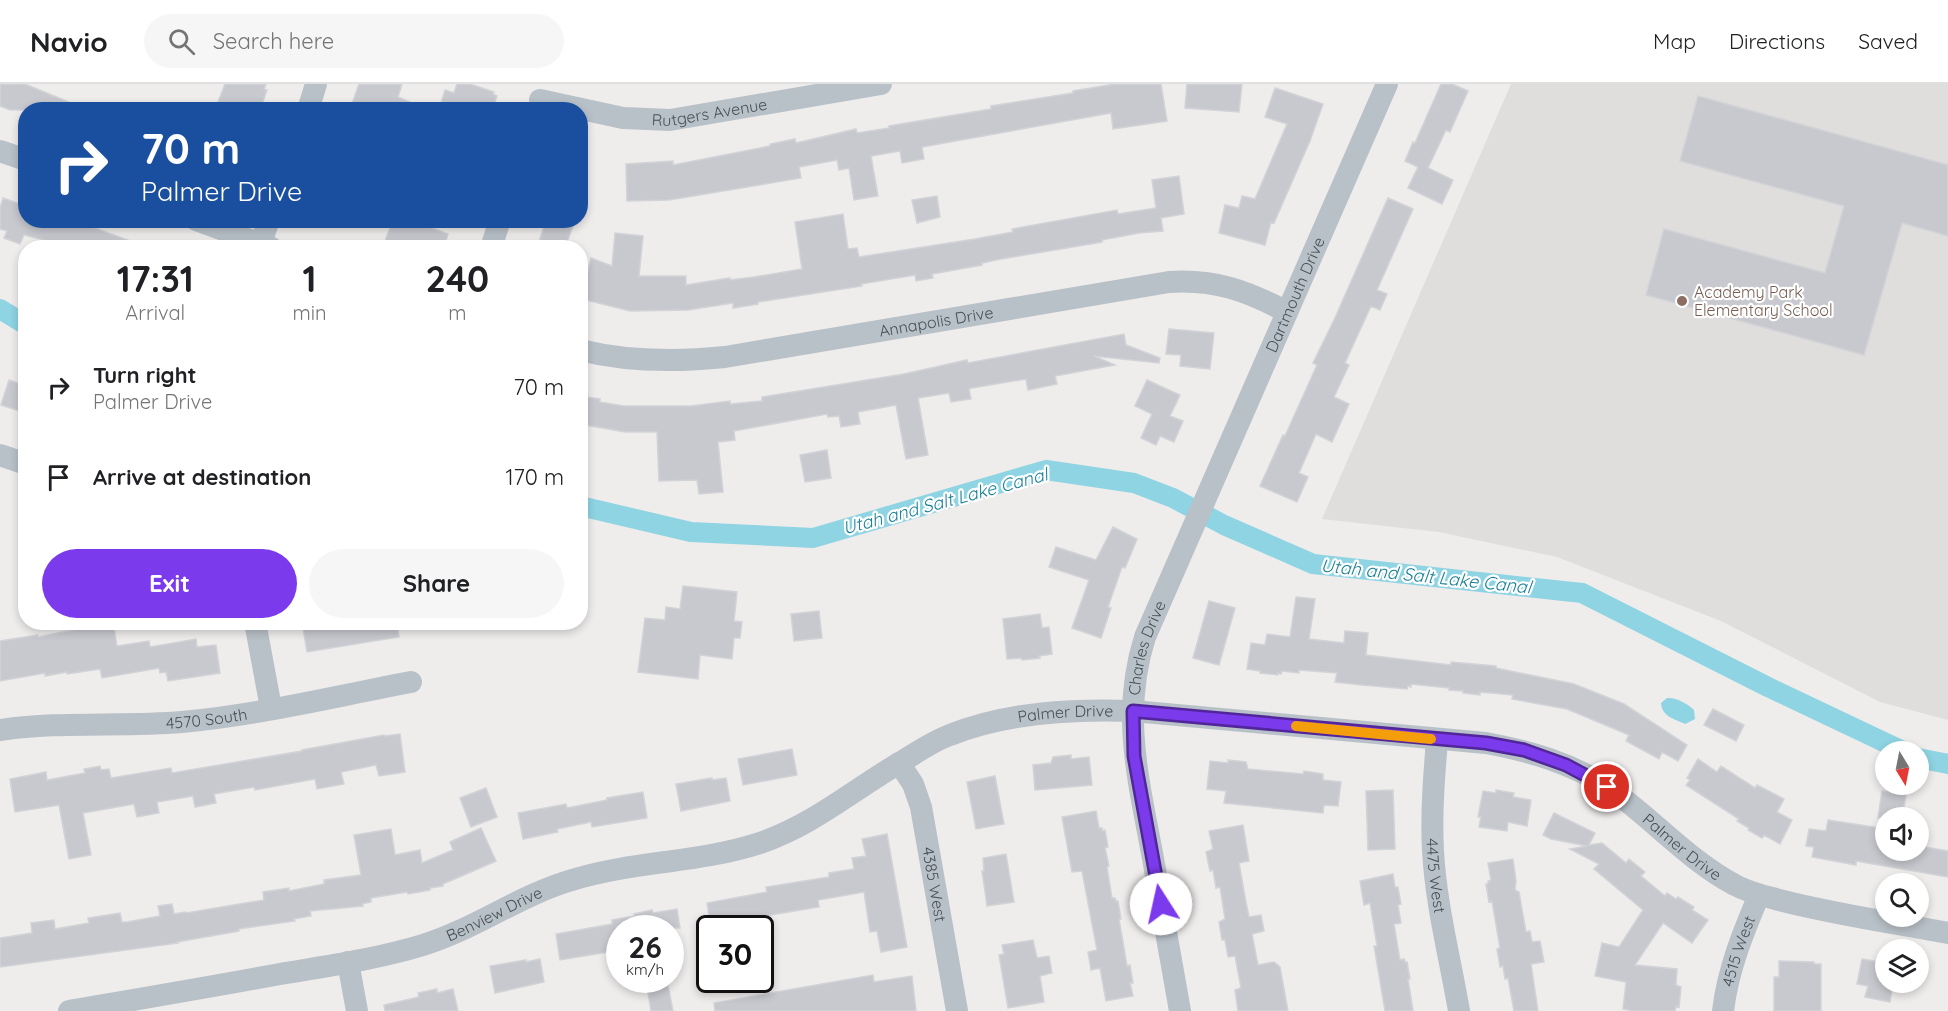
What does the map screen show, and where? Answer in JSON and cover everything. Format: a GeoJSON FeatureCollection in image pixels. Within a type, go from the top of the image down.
{"type":"FeatureCollection","features":[{"type":"Feature","properties":{"kind":"street"},"geometry":{"type":"LineString","coordinates":[[310,102],[316,84]]}},
{"type":"Feature","properties":{"kind":"street","name":"Rutgers Avenue"},"geometry":{"type":"LineString","coordinates":[[588,109],[623,118],[670,120],[881,84]]}},
{"type":"Feature","properties":{"kind":"street","name":"Dartmouth Drive"},"geometry":{"type":"LineString","coordinates":[[1202,505],[1385,84]]}},
{"type":"Feature","properties":{"kind":"street","name":"Rutgers Avenue"},"geometry":{"type":"LineString","coordinates":[[541,98],[557,102]]}},
{"type":"Feature","properties":{"kind":"street"},"geometry":{"type":"LineString","coordinates":[[0,151],[18,157]]}},
{"type":"Feature","properties":{"kind":"street"},"geometry":{"type":"LineString","coordinates":[[219,228],[253,240]]}},
{"type":"Feature","properties":{"kind":"street","name":"Annapolis Drive"},"geometry":{"type":"LineString","coordinates":[[588,352],[613,357],[670,361],[725,357],[1169,282],[1221,284],[1240,290],[1287,312]]}},
{"type":"Feature","properties":{"kind":"street"},"geometry":{"type":"LineString","coordinates":[[0,455],[18,461]]}},
{"type":"Feature","properties":{"kind":"street","name":"Charles Drive"},"geometry":{"type":"LineString","coordinates":[[1180,1011],[1134,756],[1133,711],[1137,672],[1145,637],[1202,505]]}},
{"type":"Feature","properties":{"kind":"street"},"geometry":{"type":"LineString","coordinates":[[256,630],[271,708]]}},
{"type":"Feature","properties":{"kind":"street","name":"4570 South"},"geometry":{"type":"LineString","coordinates":[[0,730],[58,724],[170,723],[218,718],[411,682]]}},
{"type":"Feature","properties":{"kind":"street","name":"Palmer Drive"},"geometry":{"type":"LineString","coordinates":[[898,763],[948,735],[980,725],[1019,717],[1099,710],[1133,711],[1486,743],[1524,750],[1566,765],[1607,787],[1736,886],[1759,895],[1804,906],[1948,933]]}},
{"type":"Feature","properties":{"kind":"street","name":"4475 West"},"geometry":{"type":"LineString","coordinates":[[1437,740],[1433,800],[1433,851],[1438,894],[1459,1011]]}},
{"type":"Feature","properties":{"kind":"street","name":"Benview Drive"},"geometry":{"type":"LineString","coordinates":[[69,1011],[348,962],[422,946],[446,937],[522,898],[572,880],[721,853],[769,840],[822,814],[898,763]]}},
{"type":"Feature","properties":{"kind":"street","name":"4385 West"},"geometry":{"type":"LineString","coordinates":[[898,763],[913,784],[919,799],[957,1011]]}},
{"type":"Feature","properties":{"kind":"street","name":"4515 West"},"geometry":{"type":"LineString","coordinates":[[1723,1011],[1735,953],[1759,895]]}},
{"type":"Feature","properties":{"kind":"street"},"geometry":{"type":"LineString","coordinates":[[348,962],[357,1011]]}},
{"type":"Feature","properties":{"kind":"shaded area","name":"Academy Park Elementary School"},"geometry":{"type":"Polygon","coordinates":[[[1511,84],[1948,84],[1948,720],[1880,702],[1721,621],[1557,557],[1439,532],[1322,519],[1511,84]]]}},
{"type":"Feature","properties":{"kind":"water"},"geometry":{"type":"Polygon","coordinates":[[[1667,698],[1689,705],[1694,710],[1695,719],[1685,724],[1666,714],[1661,703],[1667,698]]]}},
{"type":"Feature","properties":{"kind":"building"},"geometry":{"type":"Polygon","coordinates":[[[0,84],[25,84],[69,102],[18,102],[18,110],[0,106],[0,84]]]}},
{"type":"Feature","properties":{"kind":"building"},"geometry":{"type":"Polygon","coordinates":[[[225,84],[266,84],[264,89],[267,90],[263,102],[218,102],[225,84]]]}},
{"type":"Feature","properties":{"kind":"building"},"geometry":{"type":"Polygon","coordinates":[[[359,84],[402,84],[398,97],[410,102],[353,102],[359,84]]]}},
{"type":"Feature","properties":{"kind":"building"},"geometry":{"type":"Polygon","coordinates":[[[457,84],[470,84],[494,92],[493,94],[497,96],[495,102],[441,102],[445,90],[454,93],[457,84]]]}},
{"type":"Feature","properties":{"kind":"building"},"geometry":{"type":"Polygon","coordinates":[[[1115,84],[1161,84],[1167,121],[1113,129],[1111,113],[922,147],[924,159],[902,163],[900,151],[871,156],[878,196],[854,200],[849,168],[839,170],[837,160],[799,167],[801,178],[669,200],[627,201],[626,164],[673,161],[673,165],[795,139],[796,143],[856,129],[857,133],[889,128],[889,126],[991,109],[991,106],[1115,84]]]}},
{"type":"Feature","properties":{"kind":"building"},"geometry":{"type":"Polygon","coordinates":[[[1187,84],[1242,84],[1239,112],[1185,108],[1187,84]]]}},
{"type":"Feature","properties":{"kind":"building"},"geometry":{"type":"Polygon","coordinates":[[[1441,84],[1452,84],[1468,91],[1450,132],[1446,130],[1428,168],[1453,180],[1442,204],[1408,188],[1418,167],[1405,161],[1441,84]]]}},
{"type":"Feature","properties":{"kind":"building"},"geometry":{"type":"Polygon","coordinates":[[[1275,88],[1323,104],[1310,141],[1274,223],[1271,222],[1265,245],[1219,233],[1225,205],[1239,208],[1242,196],[1255,199],[1287,124],[1265,117],[1275,88]]]}},
{"type":"Feature","properties":{"kind":"building"},"geometry":{"type":"Polygon","coordinates":[[[1698,96],[1948,165],[1948,236],[1902,223],[1864,355],[1646,295],[1664,229],[1825,273],[1844,206],[1680,161],[1698,96]]]}},
{"type":"Feature","properties":{"kind":"building"},"geometry":{"type":"Polygon","coordinates":[[[1179,176],[1184,214],[1161,218],[1163,231],[1139,233],[1102,240],[1102,242],[1001,259],[982,263],[982,265],[932,274],[933,278],[916,281],[915,275],[733,308],[733,303],[688,310],[630,311],[588,300],[588,272],[591,258],[612,266],[615,233],[643,236],[639,276],[686,276],[686,285],[802,269],[795,222],[843,214],[848,249],[857,248],[859,257],[975,239],[1013,232],[1012,229],[1117,210],[1118,214],[1156,208],[1152,180],[1179,176]]]}},
{"type":"Feature","properties":{"kind":"building"},"geometry":{"type":"Polygon","coordinates":[[[937,196],[940,217],[917,223],[912,200],[937,196]]]}},
{"type":"Feature","properties":{"kind":"building"},"geometry":{"type":"Polygon","coordinates":[[[3,198],[18,203],[18,228],[95,228],[127,240],[44,240],[24,235],[22,240],[18,240],[18,243],[4,238],[7,231],[0,229],[0,208],[3,198]]]}},
{"type":"Feature","properties":{"kind":"building"},"geometry":{"type":"Polygon","coordinates":[[[1388,198],[1413,209],[1377,290],[1387,294],[1380,310],[1371,306],[1345,363],[1349,365],[1334,397],[1349,404],[1332,442],[1316,434],[1299,473],[1308,477],[1297,502],[1260,486],[1317,365],[1313,363],[1388,198]]]}},
{"type":"Feature","properties":{"kind":"building"},"geometry":{"type":"Polygon","coordinates":[[[390,228],[432,228],[448,234],[446,240],[385,240],[390,228]]]}},
{"type":"Feature","properties":{"kind":"building"},"geometry":{"type":"Polygon","coordinates":[[[543,228],[572,228],[568,240],[540,240],[543,228]]]}},
{"type":"Feature","properties":{"kind":"building"},"geometry":{"type":"Polygon","coordinates":[[[1169,329],[1214,333],[1210,369],[1180,366],[1181,355],[1166,354],[1169,329]]]}},
{"type":"Feature","properties":{"kind":"building"},"geometry":{"type":"Polygon","coordinates":[[[1124,334],[1126,345],[1160,358],[1159,363],[1094,356],[1115,365],[1055,376],[1057,384],[1028,390],[1026,379],[969,389],[971,399],[951,402],[949,393],[918,398],[928,455],[906,459],[896,405],[858,412],[860,424],[841,427],[839,416],[828,417],[827,414],[734,431],[735,440],[718,442],[723,492],[699,494],[697,480],[659,481],[657,432],[625,432],[588,425],[588,397],[600,399],[600,402],[624,406],[691,406],[730,401],[730,404],[762,401],[762,397],[904,374],[967,360],[968,363],[1124,334]]]}},
{"type":"Feature","properties":{"kind":"building"},"geometry":{"type":"Polygon","coordinates":[[[9,380],[18,383],[18,410],[1,405],[9,380]]]}},
{"type":"Feature","properties":{"kind":"building"},"geometry":{"type":"Polygon","coordinates":[[[1147,380],[1180,395],[1170,416],[1183,421],[1174,442],[1160,436],[1156,445],[1141,438],[1152,414],[1135,406],[1147,380]]]}},
{"type":"Feature","properties":{"kind":"building"},"geometry":{"type":"Polygon","coordinates":[[[827,450],[831,478],[805,482],[800,455],[827,450]]]}},
{"type":"Feature","properties":{"kind":"building"},"geometry":{"type":"Polygon","coordinates":[[[1113,527],[1137,539],[1125,568],[1122,567],[1108,607],[1111,608],[1101,638],[1072,628],[1089,580],[1049,567],[1056,547],[1096,560],[1113,527]]]}},
{"type":"Feature","properties":{"kind":"building"},"geometry":{"type":"Polygon","coordinates":[[[683,586],[737,592],[734,621],[742,622],[740,638],[734,638],[732,659],[700,655],[698,679],[638,672],[645,618],[665,620],[666,607],[680,609],[683,586]]]}},
{"type":"Feature","properties":{"kind":"building"},"geometry":{"type":"Polygon","coordinates":[[[1296,597],[1315,599],[1309,639],[1344,643],[1345,631],[1368,633],[1366,655],[1451,665],[1451,662],[1496,666],[1496,668],[1574,684],[1624,704],[1687,745],[1678,761],[1662,752],[1659,759],[1626,741],[1629,735],[1567,709],[1512,699],[1513,695],[1480,692],[1480,695],[1449,690],[1449,688],[1411,684],[1411,687],[1408,686],[1407,689],[1335,682],[1337,673],[1299,670],[1299,673],[1282,671],[1278,675],[1247,669],[1251,643],[1265,645],[1267,634],[1290,637],[1296,597]]]}},
{"type":"Feature","properties":{"kind":"building"},"geometry":{"type":"Polygon","coordinates":[[[1209,601],[1235,608],[1219,665],[1193,658],[1209,601]]]}},
{"type":"Feature","properties":{"kind":"building"},"geometry":{"type":"Polygon","coordinates":[[[819,611],[822,638],[794,641],[791,614],[819,611]]]}},
{"type":"Feature","properties":{"kind":"building"},"geometry":{"type":"Polygon","coordinates":[[[1040,614],[1042,628],[1049,627],[1052,654],[1022,660],[1021,658],[1007,659],[1003,619],[1040,614]]]}},
{"type":"Feature","properties":{"kind":"building"},"geometry":{"type":"Polygon","coordinates":[[[73,630],[114,630],[117,646],[149,641],[150,647],[196,639],[197,647],[216,645],[220,673],[168,681],[166,672],[160,673],[159,668],[102,678],[100,669],[45,676],[45,673],[0,681],[0,641],[38,635],[38,637],[73,630]]]}},
{"type":"Feature","properties":{"kind":"building"},"geometry":{"type":"Polygon","coordinates":[[[303,630],[398,630],[399,637],[307,652],[303,630]]]}},
{"type":"Feature","properties":{"kind":"building"},"geometry":{"type":"Polygon","coordinates":[[[1713,709],[1744,725],[1736,741],[1704,725],[1713,709]]]}},
{"type":"Feature","properties":{"kind":"building"},"geometry":{"type":"Polygon","coordinates":[[[400,734],[405,772],[379,776],[376,765],[341,772],[344,784],[317,789],[315,779],[255,790],[254,787],[214,794],[216,803],[195,807],[193,796],[157,802],[159,813],[137,817],[134,804],[83,813],[91,855],[69,859],[59,805],[15,812],[10,779],[46,772],[47,780],[85,773],[84,769],[100,766],[101,770],[109,769],[111,778],[171,768],[172,773],[400,734]]]}},
{"type":"Feature","properties":{"kind":"building"},"geometry":{"type":"Polygon","coordinates":[[[792,749],[797,775],[743,785],[738,759],[792,749]]]}},
{"type":"Feature","properties":{"kind":"building"},"geometry":{"type":"Polygon","coordinates":[[[1071,755],[1071,759],[1089,757],[1092,785],[1035,790],[1033,765],[1051,763],[1053,757],[1071,755]]]}},
{"type":"Feature","properties":{"kind":"building"},"geometry":{"type":"Polygon","coordinates":[[[1698,759],[1717,772],[1721,766],[1755,788],[1757,785],[1784,799],[1777,812],[1792,820],[1780,844],[1764,835],[1762,838],[1748,830],[1749,828],[1737,821],[1739,819],[1686,785],[1690,780],[1687,778],[1698,759]]]}},
{"type":"Feature","properties":{"kind":"building"},"geometry":{"type":"Polygon","coordinates":[[[1228,760],[1246,762],[1248,769],[1323,774],[1323,780],[1341,782],[1338,806],[1324,805],[1323,813],[1224,803],[1226,791],[1207,789],[1210,761],[1228,763],[1228,760]]]}},
{"type":"Feature","properties":{"kind":"building"},"geometry":{"type":"Polygon","coordinates":[[[995,776],[1004,824],[976,829],[967,782],[995,776]]]}},
{"type":"Feature","properties":{"kind":"building"},"geometry":{"type":"Polygon","coordinates":[[[712,778],[712,780],[726,778],[730,801],[681,811],[676,784],[712,778]]]}},
{"type":"Feature","properties":{"kind":"building"},"geometry":{"type":"Polygon","coordinates":[[[486,788],[497,817],[471,827],[460,798],[486,788]]]}},
{"type":"Feature","properties":{"kind":"building"},"geometry":{"type":"Polygon","coordinates":[[[1393,790],[1395,849],[1368,850],[1366,791],[1393,790]]]}},
{"type":"Feature","properties":{"kind":"building"},"geometry":{"type":"Polygon","coordinates":[[[1496,790],[1514,793],[1513,797],[1531,800],[1527,826],[1508,822],[1507,831],[1479,827],[1481,817],[1478,817],[1483,791],[1496,793],[1496,790]]]}},
{"type":"Feature","properties":{"kind":"building"},"geometry":{"type":"Polygon","coordinates":[[[643,792],[647,818],[592,827],[591,822],[523,839],[518,813],[566,804],[567,808],[643,792]]]}},
{"type":"Feature","properties":{"kind":"building"},"geometry":{"type":"Polygon","coordinates":[[[1881,795],[1906,795],[1904,807],[1880,807],[1881,795]]]}},
{"type":"Feature","properties":{"kind":"building"},"geometry":{"type":"Polygon","coordinates":[[[1096,811],[1099,828],[1102,828],[1102,831],[1105,830],[1108,847],[1105,848],[1112,898],[1118,901],[1127,966],[1130,965],[1133,983],[1130,983],[1133,996],[1106,1001],[1100,968],[1091,970],[1088,952],[1097,950],[1082,871],[1072,872],[1062,817],[1096,811]]]}},
{"type":"Feature","properties":{"kind":"building"},"geometry":{"type":"Polygon","coordinates":[[[1554,813],[1595,833],[1589,845],[1602,843],[1626,863],[1629,859],[1645,872],[1641,876],[1665,896],[1667,893],[1676,899],[1678,897],[1708,920],[1692,943],[1663,923],[1635,965],[1677,969],[1676,985],[1681,987],[1679,1007],[1676,1006],[1675,1011],[1623,1009],[1626,982],[1595,976],[1602,943],[1619,947],[1643,910],[1594,869],[1599,864],[1570,849],[1587,846],[1551,839],[1543,835],[1554,813]]]}},
{"type":"Feature","properties":{"kind":"building"},"geometry":{"type":"Polygon","coordinates":[[[1828,820],[1875,827],[1875,861],[1929,861],[1929,848],[1948,851],[1948,877],[1856,861],[1856,865],[1812,857],[1814,847],[1806,846],[1809,829],[1826,831],[1828,820]]]}},
{"type":"Feature","properties":{"kind":"building"},"geometry":{"type":"Polygon","coordinates":[[[1243,825],[1249,861],[1239,863],[1245,897],[1249,917],[1261,915],[1264,931],[1252,934],[1258,965],[1274,962],[1280,967],[1288,1011],[1238,1011],[1235,990],[1241,988],[1235,956],[1228,957],[1225,940],[1222,940],[1219,922],[1225,919],[1220,887],[1216,888],[1213,870],[1210,871],[1206,852],[1213,849],[1209,831],[1243,825]]]}},
{"type":"Feature","properties":{"kind":"building"},"geometry":{"type":"Polygon","coordinates":[[[481,828],[496,861],[443,884],[443,886],[430,888],[430,890],[371,898],[371,902],[362,904],[363,906],[310,911],[311,916],[294,919],[295,921],[239,929],[239,931],[178,943],[0,967],[0,938],[32,933],[31,923],[54,920],[55,929],[89,923],[88,918],[120,913],[122,922],[127,922],[160,916],[158,906],[172,904],[174,914],[264,900],[263,892],[289,888],[289,891],[324,884],[324,880],[361,875],[354,835],[391,829],[395,855],[420,850],[422,863],[453,850],[450,842],[481,828]]]}},
{"type":"Feature","properties":{"kind":"building"},"geometry":{"type":"Polygon","coordinates":[[[887,834],[907,947],[881,952],[877,931],[870,932],[864,892],[818,900],[819,907],[770,915],[709,915],[707,903],[767,892],[766,887],[829,877],[829,873],[854,869],[852,858],[866,856],[862,839],[887,834]]]}},
{"type":"Feature","properties":{"kind":"building"},"geometry":{"type":"Polygon","coordinates":[[[1006,854],[1014,902],[987,906],[982,871],[984,871],[983,858],[1006,854]]]}},
{"type":"Feature","properties":{"kind":"building"},"geometry":{"type":"Polygon","coordinates":[[[1513,859],[1515,890],[1519,892],[1526,932],[1530,931],[1532,942],[1540,941],[1544,962],[1531,964],[1538,1011],[1514,1011],[1508,978],[1505,979],[1503,966],[1500,967],[1497,949],[1500,948],[1492,901],[1489,902],[1486,884],[1491,880],[1488,863],[1513,859]]]}},
{"type":"Feature","properties":{"kind":"building"},"geometry":{"type":"Polygon","coordinates":[[[1393,874],[1401,904],[1398,905],[1401,923],[1394,924],[1400,960],[1404,959],[1407,962],[1413,1011],[1385,1011],[1374,946],[1377,946],[1370,903],[1364,905],[1360,881],[1393,874]]]}},
{"type":"Feature","properties":{"kind":"building"},"geometry":{"type":"Polygon","coordinates":[[[677,909],[678,915],[634,914],[652,910],[653,913],[677,909]]]}},
{"type":"Feature","properties":{"kind":"building"},"geometry":{"type":"Polygon","coordinates":[[[606,925],[606,952],[560,960],[556,934],[606,925]]]}},
{"type":"Feature","properties":{"kind":"building"},"geometry":{"type":"Polygon","coordinates":[[[1033,940],[1037,958],[1049,956],[1052,973],[1040,976],[1044,1002],[1008,1008],[999,955],[1004,954],[1002,945],[1033,940]]]}},
{"type":"Feature","properties":{"kind":"building"},"geometry":{"type":"Polygon","coordinates":[[[540,959],[544,982],[495,993],[490,966],[540,959]]]}},
{"type":"Feature","properties":{"kind":"building"},"geometry":{"type":"Polygon","coordinates":[[[1862,959],[1875,961],[1875,993],[1891,993],[1890,1002],[1865,997],[1868,986],[1857,984],[1862,959]]]}},
{"type":"Feature","properties":{"kind":"building"},"geometry":{"type":"Polygon","coordinates":[[[1779,961],[1821,964],[1821,1011],[1774,1011],[1774,977],[1779,977],[1779,961]]]}},
{"type":"Feature","properties":{"kind":"building"},"geometry":{"type":"Polygon","coordinates":[[[873,975],[874,982],[912,976],[916,1011],[715,1011],[714,1003],[873,975]]]}},
{"type":"Feature","properties":{"kind":"building"},"geometry":{"type":"Polygon","coordinates":[[[437,989],[437,993],[453,989],[458,1011],[385,1011],[384,1005],[419,997],[418,993],[437,989]]]}},
{"type":"Feature","properties":{"kind":"building"},"geometry":{"type":"Polygon","coordinates":[[[648,993],[670,993],[673,1011],[651,1011],[648,993]]]}},
{"type":"Feature","properties":{"kind":"waterway","name":"Utah and Salt Lake Canal"},"geometry":{"type":"LineString","coordinates":[[0,309],[18,320]]}},
{"type":"Feature","properties":{"kind":"waterway","name":"Utah and Salt Lake Canal"},"geometry":{"type":"LineString","coordinates":[[588,508],[691,532],[813,538],[1046,470],[1134,483],[1173,498],[1224,525],[1313,564],[1582,593],[1768,687],[1882,741]]}},
{"type":"Feature","properties":{"kind":"waterway","name":"Utah and Salt Lake Canal"},"geometry":{"type":"LineString","coordinates":[[1929,760],[1948,764]]}},
{"type":"Feature","properties":{"kind":"slow traffic"},"geometry":{"type":"LineString","coordinates":[[1296,726],[1431,739]]}},
{"type":"Feature","properties":{"kind":"place","name":"Academy Park Elementary School"},"geometry":{"type":"Point","coordinates":[1682,301]}},
{"type":"Feature","properties":{"kind":"route"},"geometry":{"type":"LineString","coordinates":[[1161,904],[1134,756],[1133,711],[1486,743],[1524,750],[1566,765],[1607,787]]}}]}
